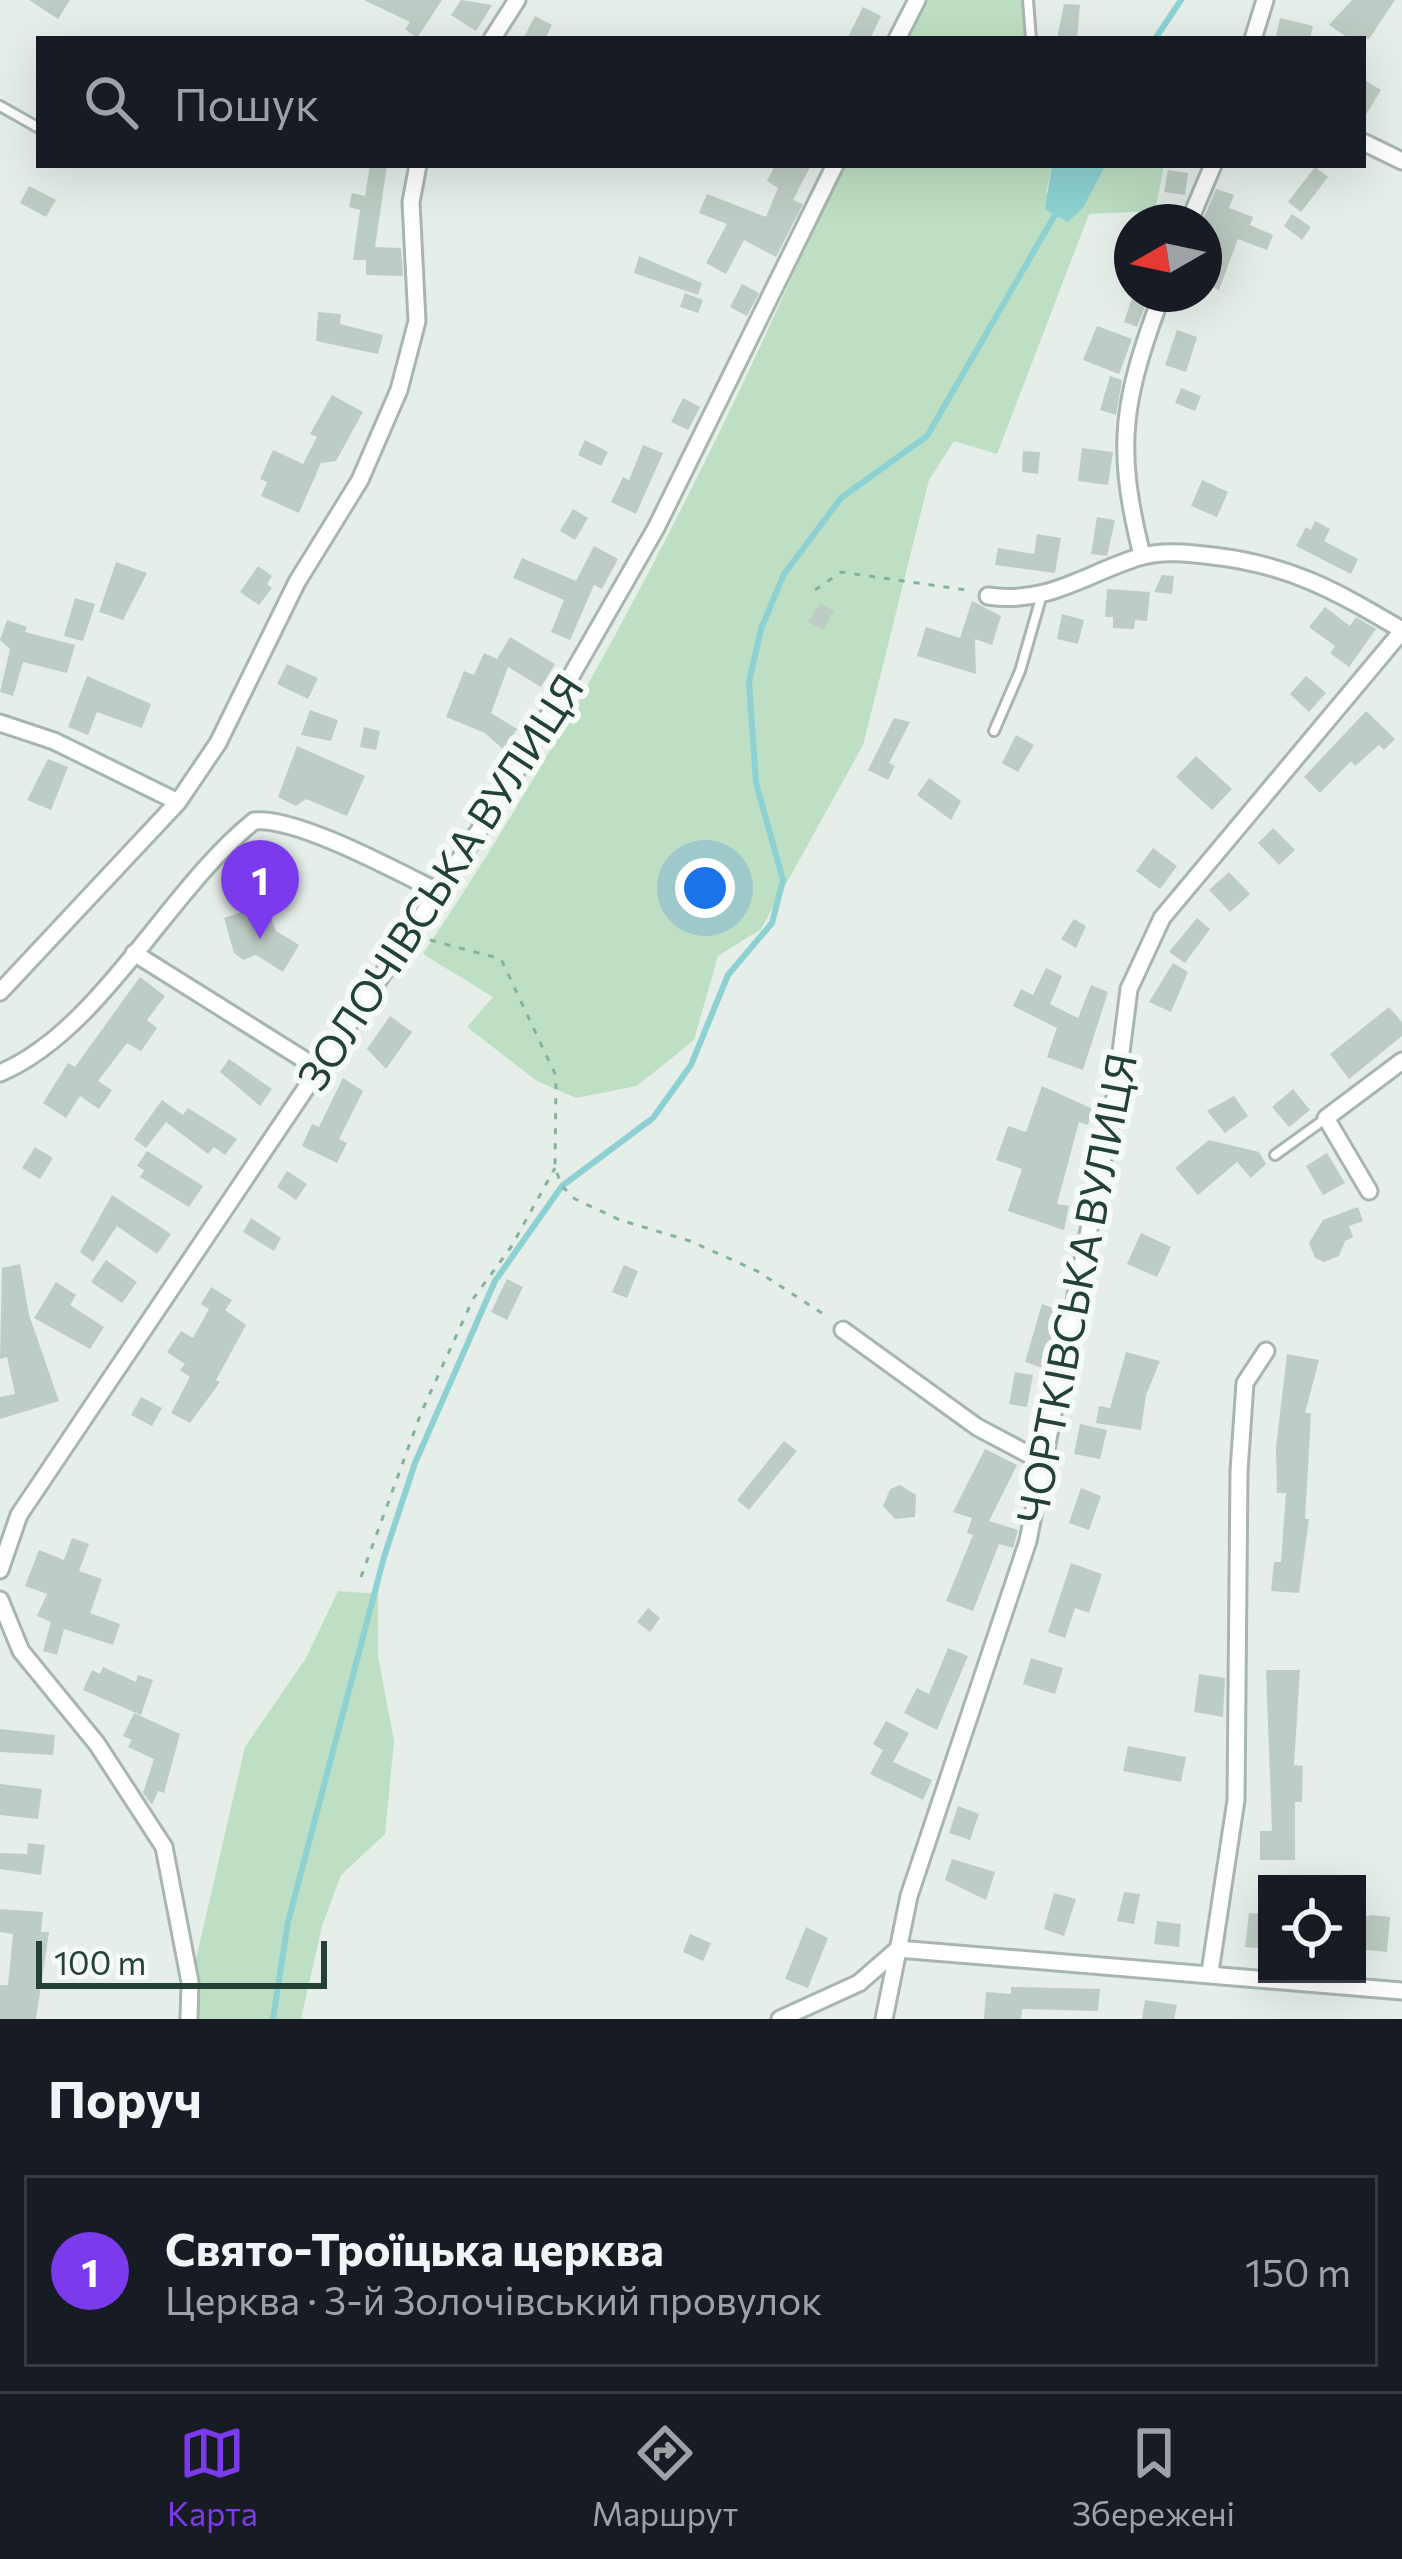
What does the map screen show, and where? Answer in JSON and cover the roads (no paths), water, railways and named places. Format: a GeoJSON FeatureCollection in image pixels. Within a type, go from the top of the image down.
{"type":"FeatureCollection","features":[{"type":"Feature","properties":{"kind":"street"},"geometry":{"type":"LineString","coordinates":[[494,36],[517,0]]}},
{"type":"Feature","properties":{"kind":"street"},"geometry":{"type":"LineString","coordinates":[[899,36],[917,0]]}},
{"type":"Feature","properties":{"kind":"street"},"geometry":{"type":"LineString","coordinates":[[1254,36],[1265,0]]}},
{"type":"Feature","properties":{"kind":"street"},"geometry":{"type":"LineString","coordinates":[[1366,143],[1402,161]]}},
{"type":"Feature","properties":{"kind":"street"},"geometry":{"type":"LineString","coordinates":[[0,992],[178,802],[218,742],[297,582],[360,480],[399,390],[417,321],[411,202],[417,168]]}},
{"type":"Feature","properties":{"kind":"street","name":"ЗОЛОЧІВСЬКА ВУЛИЦЯ"},"geometry":{"type":"LineString","coordinates":[[0,1570],[19,1515],[501,798],[656,528],[834,168]]}},
{"type":"Feature","properties":{"kind":"street"},"geometry":{"type":"LineString","coordinates":[[1197,204],[1212,168]]}},
{"type":"Feature","properties":{"kind":"street"},"geometry":{"type":"LineString","coordinates":[[1142,555],[1122,456],[1126,400],[1156,312]]}},
{"type":"Feature","properties":{"kind":"street"},"geometry":{"type":"LineString","coordinates":[[988,596],[1041,598],[1142,555],[1184,553],[1266,562],[1320,581],[1402,630]]}},
{"type":"Feature","properties":{"kind":"street","name":"ЧОРТКІВСЬКА ВУЛИЦЯ"},"geometry":{"type":"LineString","coordinates":[[884,2019],[909,1896],[1028,1541],[1116,1092],[1129,989],[1142,953],[1162,918],[1402,630]]}},
{"type":"Feature","properties":{"kind":"street"},"geometry":{"type":"LineString","coordinates":[[0,723],[54,741],[178,802]]}},
{"type":"Feature","properties":{"kind":"street"},"geometry":{"type":"LineString","coordinates":[[0,1073],[21,1065],[62,1030],[245,827],[261,819],[353,850],[439,892]]}},
{"type":"Feature","properties":{"kind":"street"},"geometry":{"type":"LineString","coordinates":[[134,953],[319,1070]]}},
{"type":"Feature","properties":{"kind":"street"},"geometry":{"type":"LineString","coordinates":[[1369,1191],[1326,1118],[1402,1061]]}},
{"type":"Feature","properties":{"kind":"street"},"geometry":{"type":"LineString","coordinates":[[844,1330],[977,1427],[1043,1462]]}},
{"type":"Feature","properties":{"kind":"street"},"geometry":{"type":"LineString","coordinates":[[1210,1972],[1236,1800],[1239,1471],[1245,1383],[1266,1351]]}},
{"type":"Feature","properties":{"kind":"street"},"geometry":{"type":"LineString","coordinates":[[0,1600],[22,1651],[98,1744],[164,1847],[190,1982],[189,2019]]}},
{"type":"Feature","properties":{"kind":"street"},"geometry":{"type":"LineString","coordinates":[[780,2019],[859,1983],[898,1949],[1402,1991]]}},
{"type":"Feature","properties":{"kind":"lane"},"geometry":{"type":"LineString","coordinates":[[1028,0],[1031,36]]}},
{"type":"Feature","properties":{"kind":"lane"},"geometry":{"type":"LineString","coordinates":[[0,106],[36,126]]}},
{"type":"Feature","properties":{"kind":"lane"},"geometry":{"type":"LineString","coordinates":[[994,731],[1020,671],[1041,598]]}},
{"type":"Feature","properties":{"kind":"lane"},"geometry":{"type":"LineString","coordinates":[[1275,1154],[1326,1118]]}},
{"type":"Feature","properties":{"kind":"water"},"geometry":{"type":"Polygon","coordinates":[[[1052,168],[1104,168],[1083,208],[1068,222],[1045,209],[1052,168]]]}},
{"type":"Feature","properties":{"kind":"waterway"},"geometry":{"type":"LineString","coordinates":[[1157,36],[1181,0]]}},
{"type":"Feature","properties":{"kind":"waterway"},"geometry":{"type":"LineString","coordinates":[[273,2019],[288,1922],[384,1557],[415,1463],[495,1281],[562,1186],[653,1118],[691,1065],[728,975],[772,923],[783,880],[756,783],[749,682],[761,629],[784,574],[841,498],[927,436],[1056,213]]}},
{"type":"Feature","properties":{"kind":"place","name":"Свято-Троїцька церква"},"geometry":{"type":"Point","coordinates":[260,939]}}]}
